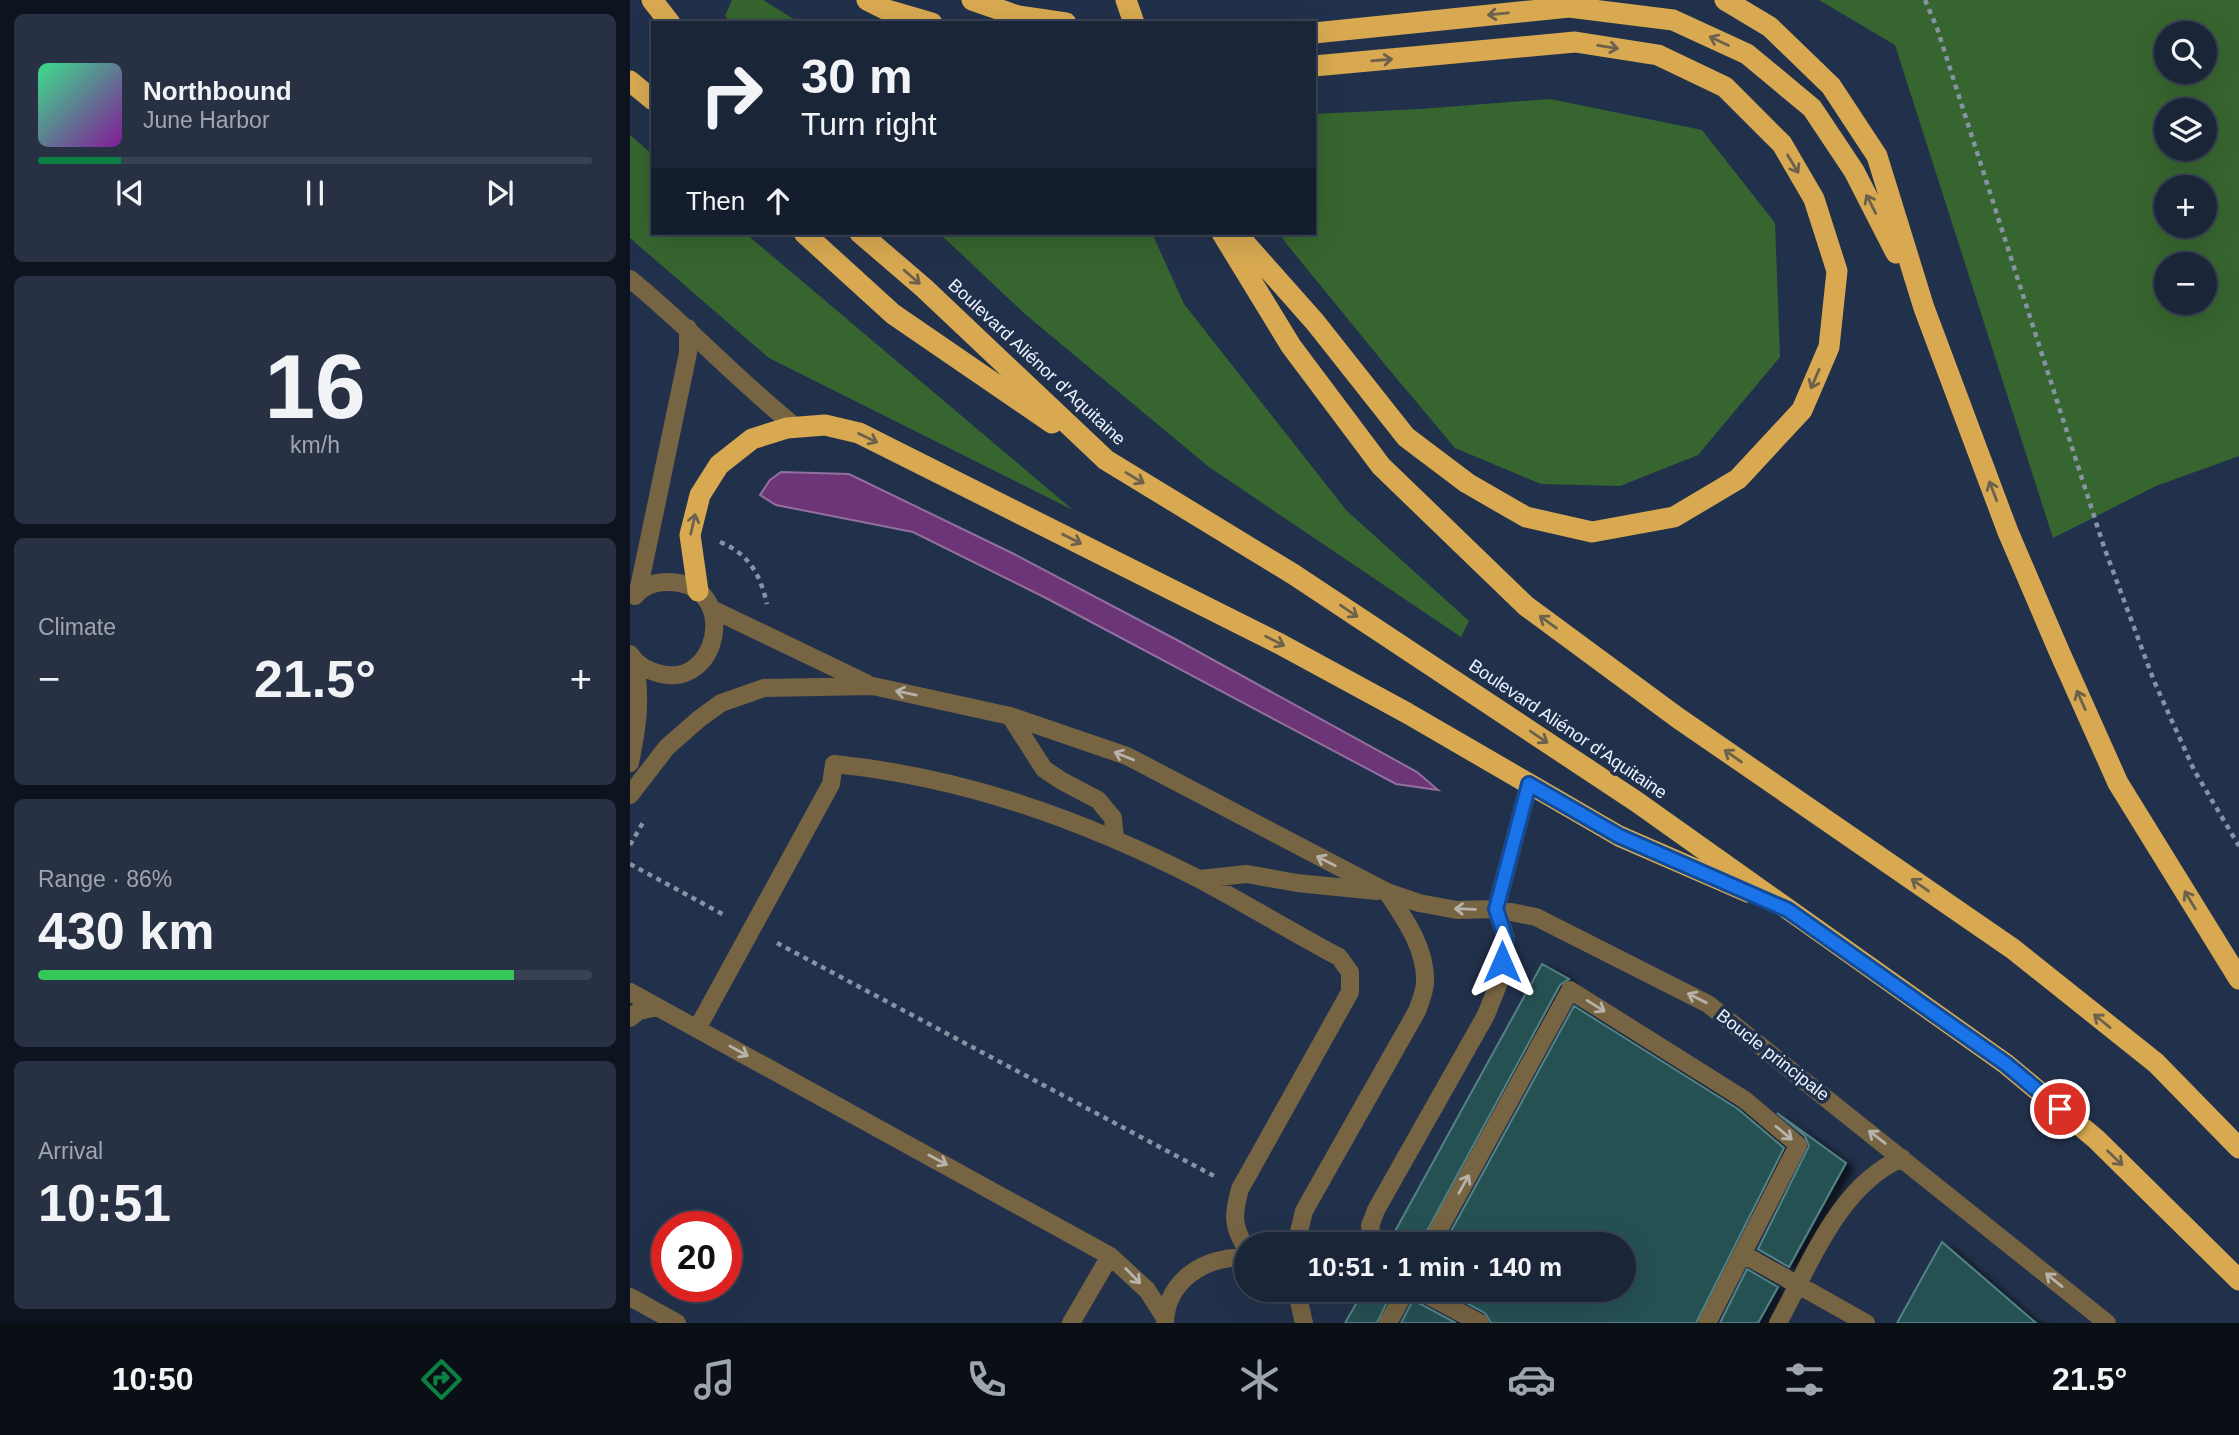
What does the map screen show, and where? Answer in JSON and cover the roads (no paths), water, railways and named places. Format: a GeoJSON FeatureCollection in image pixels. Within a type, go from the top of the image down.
{"type":"FeatureCollection","features":[{"type":"Feature","properties":{"kind":"highway"},"geometry":{"type":"LineString","coordinates":[[652,0],[668,21]]}},
{"type":"Feature","properties":{"kind":"highway"},"geometry":{"type":"LineString","coordinates":[[867,0],[887,10],[925,21]]}},
{"type":"Feature","properties":{"kind":"highway"},"geometry":{"type":"LineString","coordinates":[[972,0],[1018,16],[1052,21]]}},
{"type":"Feature","properties":{"kind":"highway"},"geometry":{"type":"LineString","coordinates":[[1126,0],[1133,21]]}},
{"type":"Feature","properties":{"kind":"highway"},"geometry":{"type":"LineString","coordinates":[[1725,0],[1770,27],[1831,86],[1877,156],[1924,308],[2008,532],[2118,783],[2239,979]]}},
{"type":"Feature","properties":{"kind":"highway"},"geometry":{"type":"LineString","coordinates":[[1316,33],[1569,7],[1673,20],[1747,54],[1812,108],[1854,171],[1924,308]]}},
{"type":"Feature","properties":{"kind":"highway"},"geometry":{"type":"LineString","coordinates":[[1238,235],[1315,322],[1406,438],[1467,483],[1526,517],[1592,532],[1674,517],[1738,479],[1802,410],[1829,347],[1837,271],[1814,199],[1782,144],[1725,87],[1658,55],[1575,42],[1316,66]]}},
{"type":"Feature","properties":{"kind":"highway"},"geometry":{"type":"LineString","coordinates":[[630,81],[651,98]]}},
{"type":"Feature","properties":{"kind":"highway"},"geometry":{"type":"LineString","coordinates":[[806,235],[893,314],[1106,460]]}},
{"type":"Feature","properties":{"kind":"highway","name":"Boulevard Aliénor d'Aquitaine"},"geometry":{"type":"LineString","coordinates":[[862,235],[924,288],[1106,460],[1293,574],[1637,802],[2006,1064],[2096,1139],[2239,1280]]}},
{"type":"Feature","properties":{"kind":"highway"},"geometry":{"type":"LineString","coordinates":[[1223,235],[1291,346],[1381,466],[1526,606],[1678,718],[2013,949],[2155,1063],[2239,1148]]}},
{"type":"Feature","properties":{"kind":"highway"},"geometry":{"type":"LineString","coordinates":[[698,591],[691,535],[700,495],[719,464],[752,439],[787,428],[825,425],[859,433],[1280,644],[1619,836],[1788,910]]}},
{"type":"Feature","properties":{"kind":"street"},"geometry":{"type":"LineString","coordinates":[[630,279],[797,428]]}},
{"type":"Feature","properties":{"kind":"street"},"geometry":{"type":"LineString","coordinates":[[633,596],[688,353],[688,328]]}},
{"type":"Feature","properties":{"kind":"street"},"geometry":{"type":"LineString","coordinates":[[633,596],[652,584],[668,581],[683,583],[698,591],[712,609],[873,686],[1010,716],[1127,756],[1387,892],[1406,920],[1417,944],[1425,985],[1417,1012],[1304,1211],[1299,1232]]}},
{"type":"Feature","properties":{"kind":"street"},"geometry":{"type":"LineString","coordinates":[[632,659],[649,671],[664,675],[681,674],[695,667],[707,656],[713,641],[715,625],[712,609]]}},
{"type":"Feature","properties":{"kind":"street"},"geometry":{"type":"LineString","coordinates":[[630,762],[638,723],[640,695],[632,659]]}},
{"type":"Feature","properties":{"kind":"street"},"geometry":{"type":"LineString","coordinates":[[630,795],[667,747],[721,703],[764,688],[873,686]]}},
{"type":"Feature","properties":{"kind":"street"},"geometry":{"type":"LineString","coordinates":[[1010,716],[1044,769],[1098,800],[1113,818],[1115,839]]}},
{"type":"Feature","properties":{"kind":"street"},"geometry":{"type":"LineString","coordinates":[[697,1029],[831,784],[834,764],[887,770],[982,791],[1115,839],[1200,879],[1339,957],[1350,972],[1350,992],[1240,1189],[1234,1210],[1237,1232]]}},
{"type":"Feature","properties":{"kind":"street"},"geometry":{"type":"LineString","coordinates":[[1371,1232],[1370,1226],[1376,1210],[1486,1014],[1498,985],[1506,939],[1496,909],[1529,784]]}},
{"type":"Feature","properties":{"kind":"street"},"geometry":{"type":"LineString","coordinates":[[1200,879],[1247,874],[1297,883],[1387,892]]}},
{"type":"Feature","properties":{"kind":"street","name":"Boucle principale"},"geometry":{"type":"LineString","coordinates":[[1387,892],[1419,903],[1457,910],[1496,909],[1536,917],[1709,1004],[2107,1323]]}},
{"type":"Feature","properties":{"kind":"street"},"geometry":{"type":"LineString","coordinates":[[1438,1232],[1570,990],[1745,1101],[1798,1145],[1707,1323]]}},
{"type":"Feature","properties":{"kind":"street"},"geometry":{"type":"LineString","coordinates":[[630,992],[1111,1256],[1147,1290],[1165,1320]]}},
{"type":"Feature","properties":{"kind":"street"},"geometry":{"type":"LineString","coordinates":[[630,1018],[639,1011],[657,1007]]}},
{"type":"Feature","properties":{"kind":"street"},"geometry":{"type":"LineString","coordinates":[[1778,1323],[1829,1228],[1853,1195],[1885,1165],[1902,1158]]}},
{"type":"Feature","properties":{"kind":"street"},"geometry":{"type":"LineString","coordinates":[[1743,1254],[1866,1323]]}},
{"type":"Feature","properties":{"kind":"street"},"geometry":{"type":"LineString","coordinates":[[1071,1323],[1111,1256]]}},
{"type":"Feature","properties":{"kind":"street"},"geometry":{"type":"LineString","coordinates":[[1165,1320],[1172,1295],[1186,1276],[1206,1263],[1234,1257]]}},
{"type":"Feature","properties":{"kind":"street"},"geometry":{"type":"LineString","coordinates":[[630,1297],[677,1323]]}},
{"type":"Feature","properties":{"kind":"street"},"geometry":{"type":"LineString","coordinates":[[1299,1302],[1304,1323]]}},
{"type":"Feature","properties":{"kind":"street"},"geometry":{"type":"LineString","coordinates":[[1388,1323],[1399,1302]]}},
{"type":"Feature","properties":{"kind":"street"},"geometry":{"type":"LineString","coordinates":[[1441,1302],[1480,1323]]}}]}
